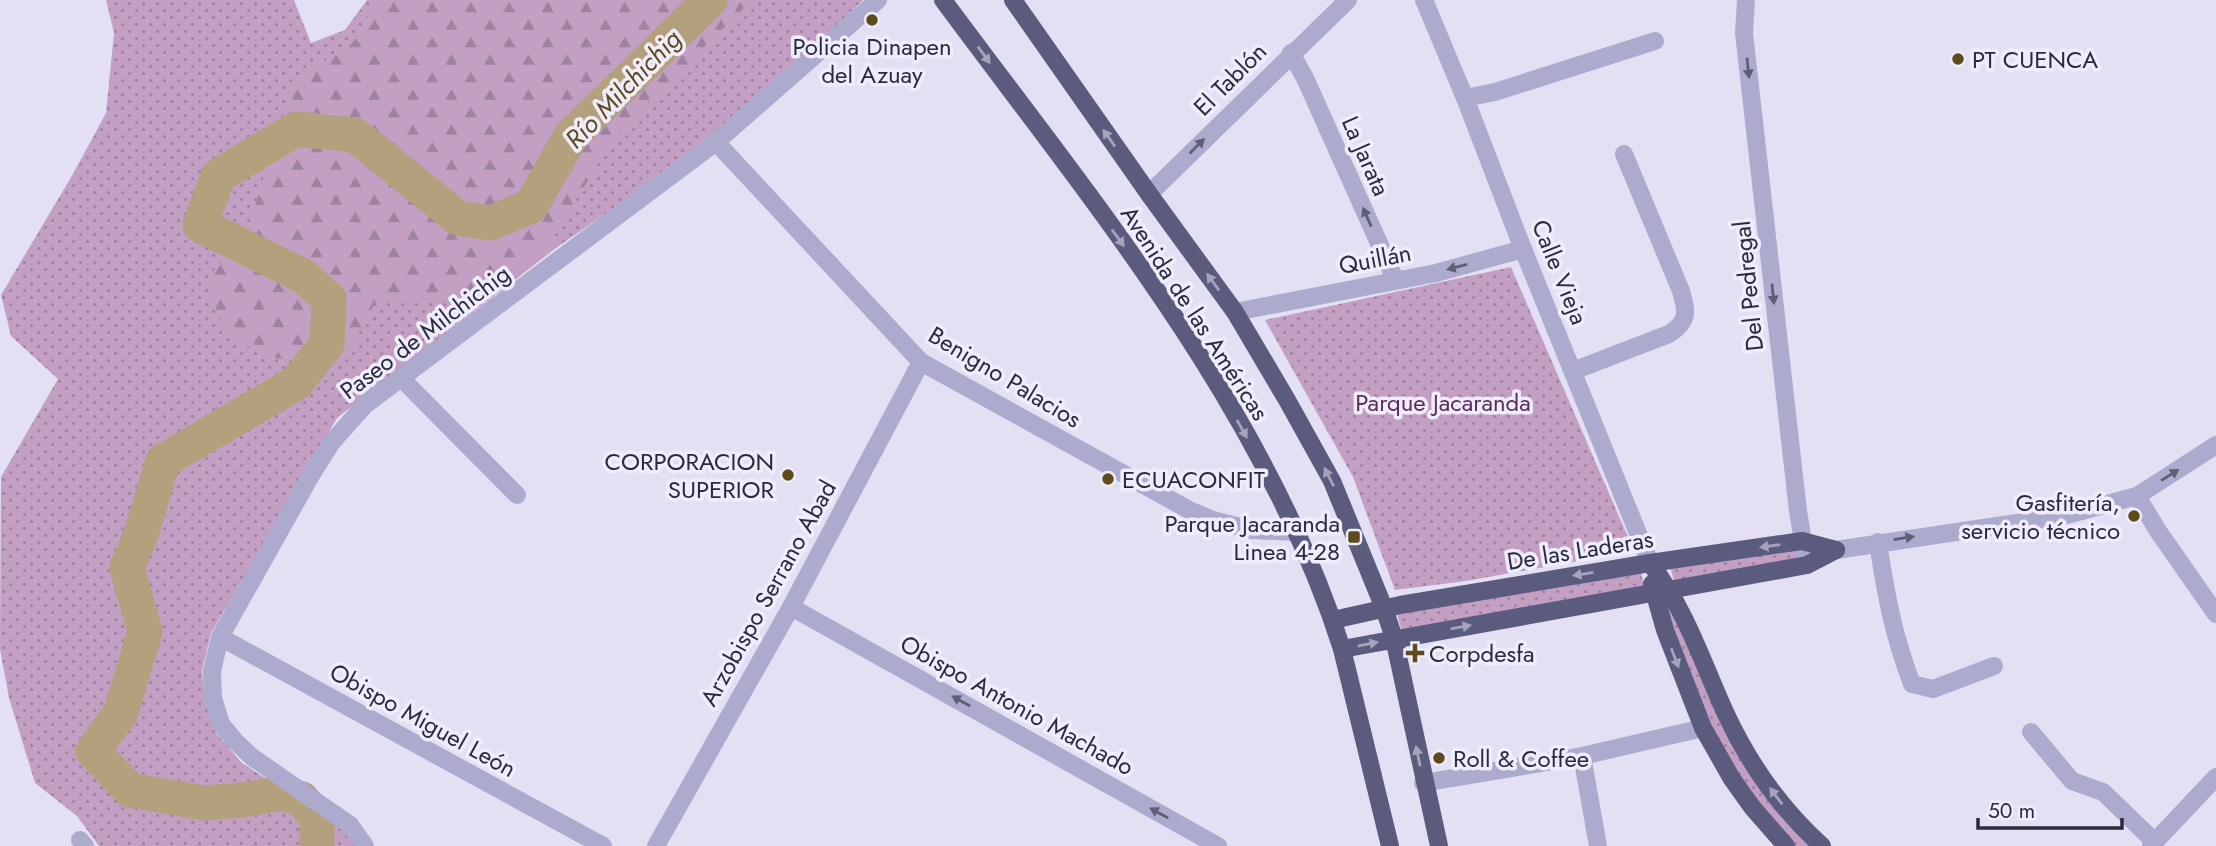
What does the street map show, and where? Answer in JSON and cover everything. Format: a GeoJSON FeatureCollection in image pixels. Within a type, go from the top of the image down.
{"type":"FeatureCollection","features":[{"type":"Feature","properties":{"kind":"main road","name":"Avenida de las Américas"},"geometry":{"type":"LineString","coordinates":[[943,0],[1120,239],[1214,379],[1297,532],[1342,649],[1385,845]]}},
{"type":"Feature","properties":{"kind":"main road","name":"Avenida de las Américas"},"geometry":{"type":"LineString","coordinates":[[1013,0],[1235,312],[1332,481],[1394,638],[1423,783],[1439,846]]}},
{"type":"Feature","properties":{"kind":"main road","name":"De las Laderas"},"geometry":{"type":"LineString","coordinates":[[1333,620],[1384,608],[1650,563],[1802,541],[1836,550]]}},
{"type":"Feature","properties":{"kind":"main road","name":"De las Laderas"},"geometry":{"type":"LineString","coordinates":[[1342,649],[1807,565],[1836,550]]}},
{"type":"Feature","properties":{"kind":"main road","name":"Calle Vieja"},"geometry":{"type":"LineString","coordinates":[[1650,563],[1662,592],[1749,755],[1777,798],[1822,846]]}},
{"type":"Feature","properties":{"kind":"main road","name":"Calle Vieja"},"geometry":{"type":"LineString","coordinates":[[1662,592],[1665,630],[1703,728],[1732,779],[1786,846]]}},
{"type":"Feature","properties":{"kind":"street","name":"Paseo de Milchichig"},"geometry":{"type":"LineString","coordinates":[[365,846],[350,825],[252,757],[221,724],[212,698],[212,671],[220,637],[310,477],[332,442],[365,405],[716,142],[878,0]]}},
{"type":"Feature","properties":{"kind":"street","name":"El Tablón"},"geometry":{"type":"LineString","coordinates":[[1149,194],[1348,0]]}},
{"type":"Feature","properties":{"kind":"street","name":"Calle Vieja"},"geometry":{"type":"LineString","coordinates":[[1424,0],[1650,563]]}},
{"type":"Feature","properties":{"kind":"street","name":"Del Pedregal"},"geometry":{"type":"LineString","coordinates":[[1746,0],[1744,33],[1802,541],[1807,565]]}},
{"type":"Feature","properties":{"kind":"street"},"geometry":{"type":"LineString","coordinates":[[1465,98],[1495,92],[1655,41]]}},
{"type":"Feature","properties":{"kind":"street","name":"La Jarata"},"geometry":{"type":"LineString","coordinates":[[1291,53],[1305,78],[1395,279]]}},
{"type":"Feature","properties":{"kind":"street","name":"Benigno Palacios"},"geometry":{"type":"LineString","coordinates":[[716,142],[920,362],[1189,510],[1213,520],[1252,530],[1297,532]]}},
{"type":"Feature","properties":{"kind":"street"},"geometry":{"type":"LineString","coordinates":[[1573,370],[1669,334],[1681,327],[1686,310],[1681,291],[1624,154]]}},
{"type":"Feature","properties":{"kind":"street","name":"Quillán"},"geometry":{"type":"LineString","coordinates":[[1235,312],[1436,273],[1523,249]]}},
{"type":"Feature","properties":{"kind":"street","name":"Arzobispo Serrano Abad"},"geometry":{"type":"LineString","coordinates":[[656,846],[791,607],[920,362]]}},
{"type":"Feature","properties":{"kind":"street"},"geometry":{"type":"LineString","coordinates":[[400,377],[517,495]]}},
{"type":"Feature","properties":{"kind":"street","name":"De las Laderas"},"geometry":{"type":"LineString","coordinates":[[1836,550],[2063,516],[2137,496],[2216,445]]}},
{"type":"Feature","properties":{"kind":"street"},"geometry":{"type":"LineString","coordinates":[[2137,496],[2216,614]]}},
{"type":"Feature","properties":{"kind":"street"},"geometry":{"type":"LineString","coordinates":[[1878,542],[1888,606],[1912,684],[1933,689],[1994,666]]}},
{"type":"Feature","properties":{"kind":"street","name":"Obispo Antonio Machado"},"geometry":{"type":"LineString","coordinates":[[791,607],[1219,846]]}},
{"type":"Feature","properties":{"kind":"street","name":"Obispo Miguel León"},"geometry":{"type":"LineString","coordinates":[[220,637],[603,846]]}},
{"type":"Feature","properties":{"kind":"street"},"geometry":{"type":"LineString","coordinates":[[1423,783],[1582,756],[1703,728]]}},
{"type":"Feature","properties":{"kind":"street"},"geometry":{"type":"LineString","coordinates":[[2031,732],[2072,781],[2103,792],[2153,844],[2216,777]]}},
{"type":"Feature","properties":{"kind":"street"},"geometry":{"type":"LineString","coordinates":[[1582,756],[1598,846]]}},
{"type":"Feature","properties":{"kind":"green space"},"geometry":{"type":"Polygon","coordinates":[[[106,0],[294,0],[311,43],[345,30],[367,0],[863,0],[732,126],[556,248],[337,418],[211,633],[202,671],[205,698],[216,733],[242,763],[347,831],[356,846],[99,846],[77,816],[35,783],[9,698],[0,649],[1,477],[58,379],[11,336],[1,295],[106,113],[114,33],[106,0]]]}},
{"type":"Feature","properties":{"kind":"green space"},"geometry":{"type":"Polygon","coordinates":[[[377,0],[752,0],[616,134],[545,251],[488,301],[377,300],[339,366],[269,357],[227,335],[205,282],[250,224],[291,83],[354,41],[377,0]]]}},
{"type":"Feature","properties":{"kind":"green space","name":"Parque Jacaranda"},"geometry":{"type":"Polygon","coordinates":[[[1511,267],[1634,551],[1466,581],[1395,590],[1353,477],[1265,320],[1511,267]]]}},
{"type":"Feature","properties":{"kind":"green space"},"geometry":{"type":"Polygon","coordinates":[[[1797,546],[1801,562],[1675,585],[1670,566],[1797,546]]]}},
{"type":"Feature","properties":{"kind":"green space"},"geometry":{"type":"Polygon","coordinates":[[[1640,569],[1645,589],[1402,632],[1397,614],[1640,569]]]}},
{"type":"Feature","properties":{"kind":"green space"},"geometry":{"type":"Polygon","coordinates":[[[1671,590],[1726,714],[1822,846],[1786,846],[1732,779],[1653,593],[1671,590]]]}},
{"type":"Feature","properties":{"kind":"waterway","name":"Río Milchichig"},"geometry":{"type":"LineString","coordinates":[[317,846],[317,819],[302,799],[282,793],[204,803],[130,790],[93,751],[121,712],[145,631],[127,568],[141,534],[163,461],[296,383],[327,344],[329,299],[303,276],[200,225],[218,176],[296,129],[355,135],[458,218],[491,223],[531,206],[571,136],[710,0]]}},
{"type":"Feature","properties":{"kind":"place","name":"Policia Dinapen del Azuay"},"geometry":{"type":"Point","coordinates":[872,20]}},
{"type":"Feature","properties":{"kind":"place","name":"PT CUENCA"},"geometry":{"type":"Point","coordinates":[1958,59]}},
{"type":"Feature","properties":{"kind":"place","name":"CORPORACION SUPERIOR"},"geometry":{"type":"Point","coordinates":[788,475]}},
{"type":"Feature","properties":{"kind":"place","name":"ECUACONFIT"},"geometry":{"type":"Point","coordinates":[1108,479]}},
{"type":"Feature","properties":{"kind":"place","name":"Gasfitería, servicio técnico"},"geometry":{"type":"Point","coordinates":[2134,516]}},
{"type":"Feature","properties":{"kind":"place","name":"Parque Jacaranda Linea 4-28"},"geometry":{"type":"Point","coordinates":[1354,537]}},
{"type":"Feature","properties":{"kind":"place","name":"Corpdesfa"},"geometry":{"type":"Point","coordinates":[1415,653]}},
{"type":"Feature","properties":{"kind":"place","name":"Roll & Coffee"},"geometry":{"type":"Point","coordinates":[1439,758]}}]}
